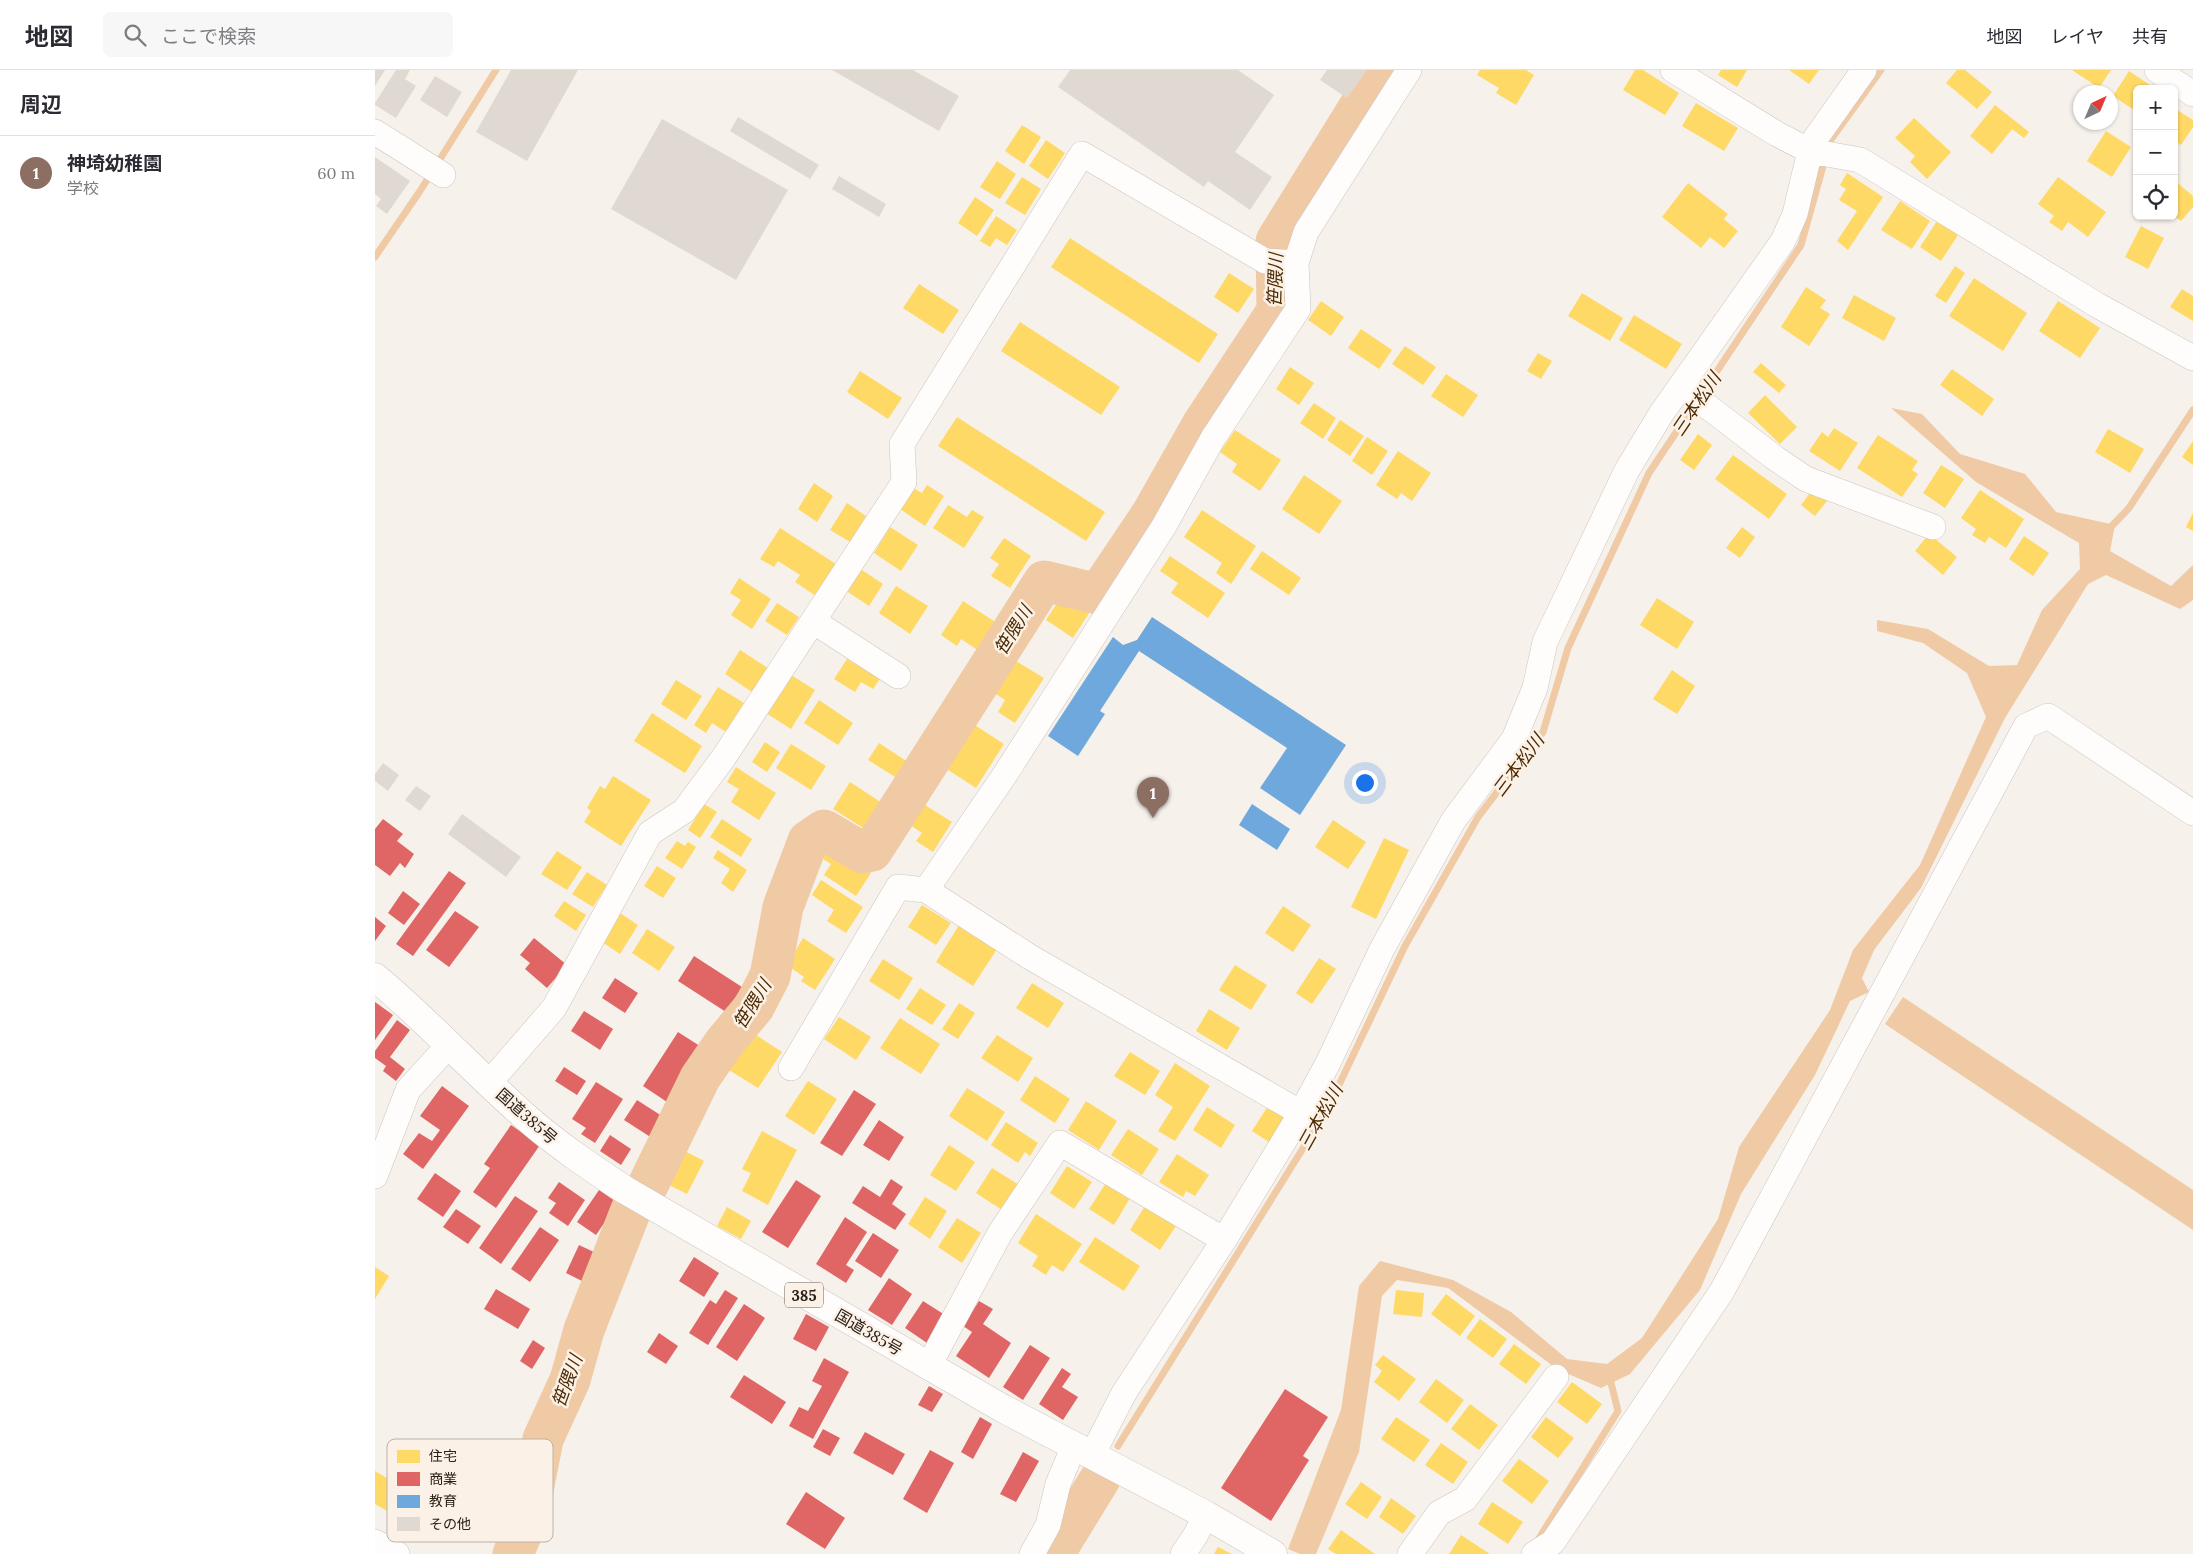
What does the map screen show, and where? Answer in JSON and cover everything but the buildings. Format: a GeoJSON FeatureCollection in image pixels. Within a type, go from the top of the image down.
{"type":"FeatureCollection","features":[{"type":"Feature","properties":{"kind":"highway","name":"国道385号"},"geometry":{"type":"LineString","coordinates":[[375,977],[530,1120],[564,1148],[625,1190],[928,1367],[1206,1515],[1273,1554]]}},
{"type":"Feature","properties":{"kind":"street"},"geometry":{"type":"LineString","coordinates":[[926,890],[1004,776],[1164,526],[1213,438],[1298,310],[1296,263],[1306,232],[1409,70]]}},
{"type":"Feature","properties":{"kind":"street"},"geometry":{"type":"LineString","coordinates":[[1673,70],[1777,134],[1811,151],[1860,160],[2097,305],[2193,358]]}},
{"type":"Feature","properties":{"kind":"street"},"geometry":{"type":"LineString","coordinates":[[1032,1554],[1048,1525],[1057,1484],[1124,1394],[1224,1240],[1301,1112],[1328,1063],[1382,949],[1453,821],[1513,739],[1535,688],[1545,642],[1627,470],[1661,414],[1682,387],[1783,241],[1795,214],[1815,139],[1865,70]]}},
{"type":"Feature","properties":{"kind":"street"},"geometry":{"type":"LineString","coordinates":[[2157,70],[2193,94]]}},
{"type":"Feature","properties":{"kind":"street"},"geometry":{"type":"LineString","coordinates":[[375,132],[443,175]]}},
{"type":"Feature","properties":{"kind":"street"},"geometry":{"type":"LineString","coordinates":[[489,1083],[554,1008],[650,833],[684,811],[724,757],[904,482],[902,444],[1082,154],[1265,261],[1296,263]]}},
{"type":"Feature","properties":{"kind":"street"},"geometry":{"type":"LineString","coordinates":[[1682,387],[1775,458],[1806,479],[1933,527]]}},
{"type":"Feature","properties":{"kind":"street"},"geometry":{"type":"LineString","coordinates":[[813,621],[898,676]]}},
{"type":"Feature","properties":{"kind":"street"},"geometry":{"type":"LineString","coordinates":[[1539,1552],[1553,1542],[1721,1291],[2026,726],[2048,716],[2193,813]]}},
{"type":"Feature","properties":{"kind":"street"},"geometry":{"type":"LineString","coordinates":[[791,1068],[898,886],[926,890],[1030,957],[1301,1112]]}},
{"type":"Feature","properties":{"kind":"street"},"geometry":{"type":"LineString","coordinates":[[375,1176],[408,1090],[449,1046]]}},
{"type":"Feature","properties":{"kind":"street"},"geometry":{"type":"LineString","coordinates":[[928,1367],[1000,1233],[1060,1143],[1224,1240]]}},
{"type":"Feature","properties":{"kind":"street"},"geometry":{"type":"LineString","coordinates":[[1410,1554],[1439,1513],[1465,1499],[1556,1377]]}},
{"type":"Feature","properties":{"kind":"street"},"geometry":{"type":"LineString","coordinates":[[1183,1554],[1206,1515]]}},
{"type":"Feature","properties":{"kind":"street"},"geometry":{"type":"LineString","coordinates":[[375,1542],[397,1554]]}},
{"type":"Feature","properties":{"kind":"shaded area"},"geometry":{"type":"Polygon","coordinates":[[[1891,408],[1922,414],[1960,454],[2025,474],[2056,512],[2115,525],[2110,551],[2171,586],[2193,565],[2193,600],[2180,609],[2106,575],[2088,584],[2005,718],[1921,888],[1874,950],[1862,978],[1869,992],[1850,1001],[1815,1075],[1741,1194],[1700,1290],[1630,1374],[1601,1388],[1557,1369],[1448,1288],[1397,1280],[1382,1296],[1359,1452],[1316,1554],[1300,1554],[1288,1549],[1341,1410],[1359,1286],[1380,1261],[1453,1280],[1511,1312],[1567,1359],[1607,1364],[1642,1338],[1718,1219],[1739,1147],[1830,1010],[1853,950],[1920,865],[1986,717],[1967,673],[1923,643],[1877,631],[1877,620],[1928,629],[1989,666],[2017,665],[2042,610],[2080,569],[2079,543],[1976,482],[1891,408]]]}},
{"type":"Feature","properties":{"kind":"shaded area"},"geometry":{"type":"Polygon","coordinates":[[[1903,997],[2193,1190],[2193,1230],[1885,1024],[1903,997]]]}},
{"type":"Feature","properties":{"kind":"waterway"},"geometry":{"type":"LineString","coordinates":[[375,257],[420,191],[496,70]]}},
{"type":"Feature","properties":{"kind":"waterway","name":"笹隈川"},"geometry":{"type":"LineString","coordinates":[[648,1185],[700,1078],[724,1043],[754,1007],[770,976],[783,907],[808,841],[824,830],[863,853],[872,851],[1044,581],[1098,594],[1151,515],[1202,425],[1277,311],[1276,241],[1382,70]]}},
{"type":"Feature","properties":{"kind":"waterway","name":"三本松川"},"geometry":{"type":"LineString","coordinates":[[1118,1446],[1328,1108],[1405,946],[1478,817],[1543,732],[1568,648],[1649,473],[1801,245],[1830,141],[1881,70]]}},
{"type":"Feature","properties":{"kind":"waterway"},"geometry":{"type":"LineString","coordinates":[[2108,530],[2129,508],[2193,410]]}},
{"type":"Feature","properties":{"kind":"waterway","name":"笹隈川"},"geometry":{"type":"LineString","coordinates":[[543,1439],[570,1380],[584,1330],[631,1210]]}},
{"type":"Feature","properties":{"kind":"waterway"},"geometry":{"type":"LineString","coordinates":[[1538,1540],[1618,1411],[1609,1375]]}},
{"type":"Feature","properties":{"kind":"waterway","name":"三本松川"},"geometry":{"type":"LineString","coordinates":[[1054,1554],[1100,1479]]}},
{"type":"Feature","properties":{"kind":"waterway","name":"笹隈川"},"geometry":{"type":"LineString","coordinates":[[513,1554],[518,1542]]}},
{"type":"Feature","properties":{"kind":"place","name":"神埼幼稚園"},"geometry":{"type":"Point","coordinates":[1153,818]}}]}
